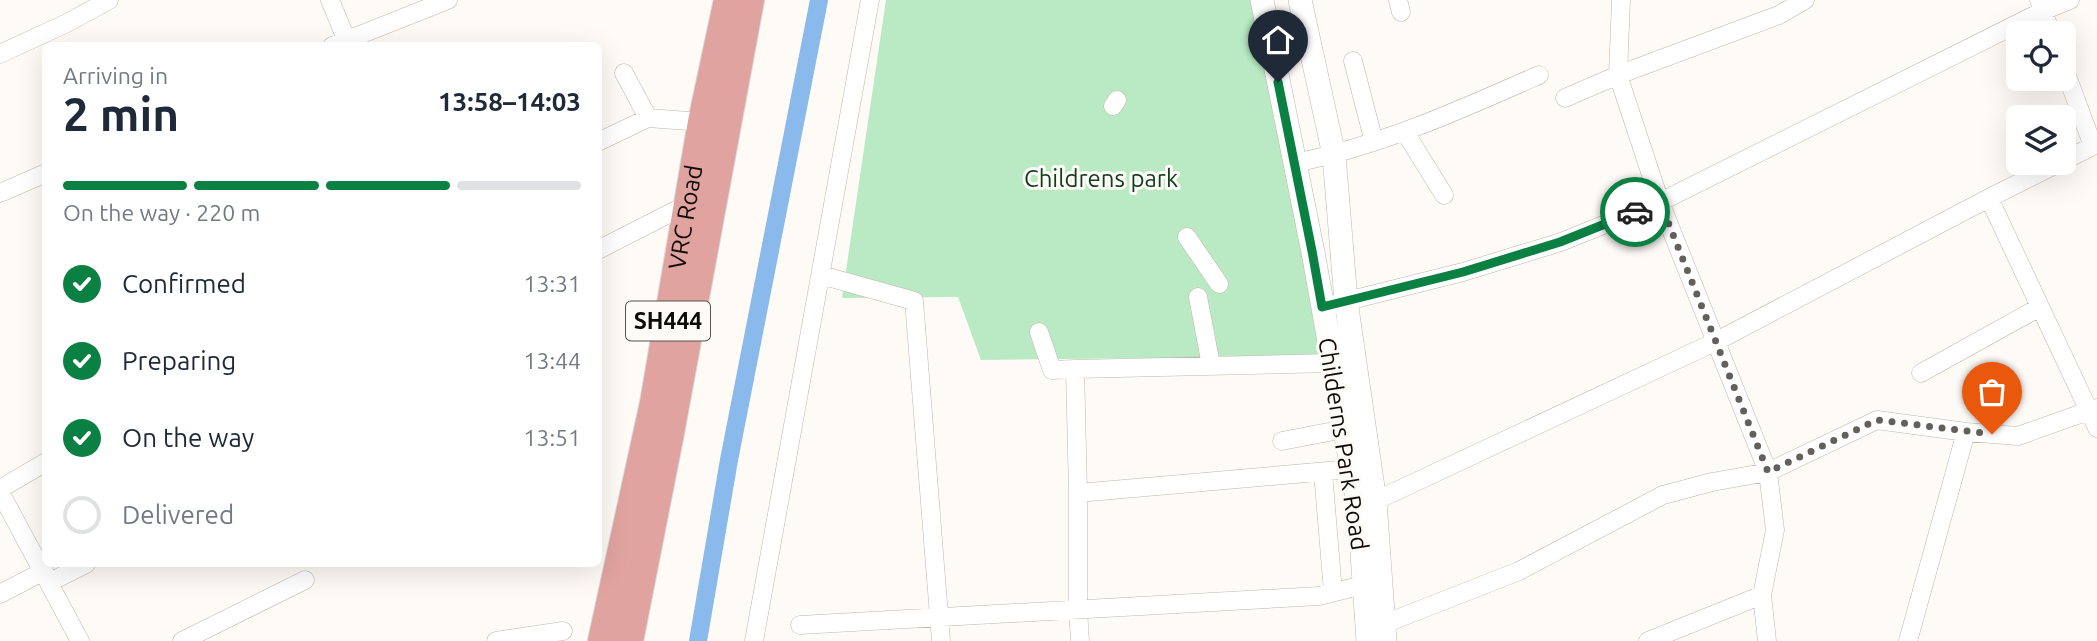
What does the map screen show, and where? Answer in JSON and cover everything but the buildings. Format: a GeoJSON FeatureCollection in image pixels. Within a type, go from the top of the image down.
{"type":"FeatureCollection","features":[{"type":"Feature","properties":{"kind":"main road","name":"VRC Road"},"geometry":{"type":"LineString","coordinates":[[602,641],[654,403],[702,122],[728,0]]}},
{"type":"Feature","properties":{"kind":"main road","name":"SH444"},"geometry":{"type":"LineString","coordinates":[[629,641],[750,0]]}},
{"type":"Feature","properties":{"kind":"street"},"geometry":{"type":"LineString","coordinates":[[0,54],[109,0]]}},
{"type":"Feature","properties":{"kind":"street"},"geometry":{"type":"LineString","coordinates":[[330,0],[343,42]]}},
{"type":"Feature","properties":{"kind":"street"},"geometry":{"type":"LineString","coordinates":[[345,42],[448,0]]}},
{"type":"Feature","properties":{"kind":"street"},"geometry":{"type":"LineString","coordinates":[[754,641],[870,0]]}},
{"type":"Feature","properties":{"kind":"street","name":"Childerns Park Road"},"geometry":{"type":"LineString","coordinates":[[1262,0],[1359,509],[1368,641]]}},
{"type":"Feature","properties":{"kind":"street"},"geometry":{"type":"LineString","coordinates":[[1300,0],[1334,155],[1346,301],[1375,501],[1384,632],[1519,571],[1662,495],[1712,482],[1768,472],[1877,420],[2018,436],[2094,416],[1989,198]]}},
{"type":"Feature","properties":{"kind":"street"},"geometry":{"type":"LineString","coordinates":[[1621,0],[1618,75],[1660,202],[1768,472],[1775,530],[1762,595],[1767,641]]}},
{"type":"Feature","properties":{"kind":"street"},"geometry":{"type":"LineString","coordinates":[[1565,98],[1618,75],[1779,16],[1805,0]]}},
{"type":"Feature","properties":{"kind":"street"},"geometry":{"type":"LineString","coordinates":[[1322,307],[1463,272],[1548,245],[1660,202],[2041,5],[2070,0]]}},
{"type":"Feature","properties":{"kind":"street"},"geometry":{"type":"LineString","coordinates":[[1353,61],[1374,142]]}},
{"type":"Feature","properties":{"kind":"street"},"geometry":{"type":"LineString","coordinates":[[624,73],[649,118]]}},
{"type":"Feature","properties":{"kind":"street"},"geometry":{"type":"LineString","coordinates":[[1295,163],[1334,155],[1405,132],[1539,75]]}},
{"type":"Feature","properties":{"kind":"street"},"geometry":{"type":"LineString","coordinates":[[2073,91],[2095,145],[2076,154]]}},
{"type":"Feature","properties":{"kind":"street"},"geometry":{"type":"LineString","coordinates":[[602,140],[649,118],[702,122]]}},
{"type":"Feature","properties":{"kind":"street"},"geometry":{"type":"LineString","coordinates":[[1405,132],[1444,195]]}},
{"type":"Feature","properties":{"kind":"street"},"geometry":{"type":"LineString","coordinates":[[0,193],[42,175]]}},
{"type":"Feature","properties":{"kind":"street"},"geometry":{"type":"LineString","coordinates":[[1375,501],[1715,342],[2035,175]]}},
{"type":"Feature","properties":{"kind":"street"},"geometry":{"type":"LineString","coordinates":[[602,248],[688,204]]}},
{"type":"Feature","properties":{"kind":"street"},"geometry":{"type":"LineString","coordinates":[[1187,237],[1219,285]]}},
{"type":"Feature","properties":{"kind":"street"},"geometry":{"type":"LineString","coordinates":[[821,275],[914,301],[941,641]]}},
{"type":"Feature","properties":{"kind":"street"},"geometry":{"type":"LineString","coordinates":[[1198,297],[1211,365]]}},
{"type":"Feature","properties":{"kind":"street"},"geometry":{"type":"LineString","coordinates":[[1921,373],[2040,307]]}},
{"type":"Feature","properties":{"kind":"street"},"geometry":{"type":"LineString","coordinates":[[1040,332],[1052,370],[1332,363]]}},
{"type":"Feature","properties":{"kind":"street"},"geometry":{"type":"LineString","coordinates":[[1075,369],[1077,610],[1080,641]]}},
{"type":"Feature","properties":{"kind":"street"},"geometry":{"type":"LineString","coordinates":[[1282,441],[1344,429]]}},
{"type":"Feature","properties":{"kind":"street"},"geometry":{"type":"LineString","coordinates":[[1908,641],[1966,432]]}},
{"type":"Feature","properties":{"kind":"street"},"geometry":{"type":"LineString","coordinates":[[42,464],[0,490],[80,641]]}},
{"type":"Feature","properties":{"kind":"street"},"geometry":{"type":"LineString","coordinates":[[1078,493],[1351,469]]}},
{"type":"Feature","properties":{"kind":"street"},"geometry":{"type":"LineString","coordinates":[[1323,472],[1334,592]]}},
{"type":"Feature","properties":{"kind":"street"},"geometry":{"type":"LineString","coordinates":[[0,594],[77,567]]}},
{"type":"Feature","properties":{"kind":"street"},"geometry":{"type":"LineString","coordinates":[[182,641],[305,580]]}},
{"type":"Feature","properties":{"kind":"street"},"geometry":{"type":"LineString","coordinates":[[800,625],[1319,596],[1363,585]]}},
{"type":"Feature","properties":{"kind":"street"},"geometry":{"type":"LineString","coordinates":[[1648,641],[1762,595]]}},
{"type":"Feature","properties":{"kind":"street"},"geometry":{"type":"LineString","coordinates":[[496,641],[563,631]]}},
{"type":"Feature","properties":{"kind":"green space","name":"Childrens park"},"geometry":{"type":"Polygon","coordinates":[[[886,0],[1251,0],[1327,356],[981,360],[958,297],[842,298],[886,0]]]}},
{"type":"Feature","properties":{"kind":"waterway"},"geometry":{"type":"LineString","coordinates":[[698,641],[729,460],[819,0]]}},
{"type":"Feature","properties":{"kind":"way so far"},"geometry":{"type":"LineString","coordinates":[[1635,212],[1660,202],[1768,472],[1877,420],[1992,434]]}},
{"type":"Feature","properties":{"kind":"route"},"geometry":{"type":"LineString","coordinates":[[1278,82],[1322,307],[1463,272],[1560,242],[1635,212]]}}]}
